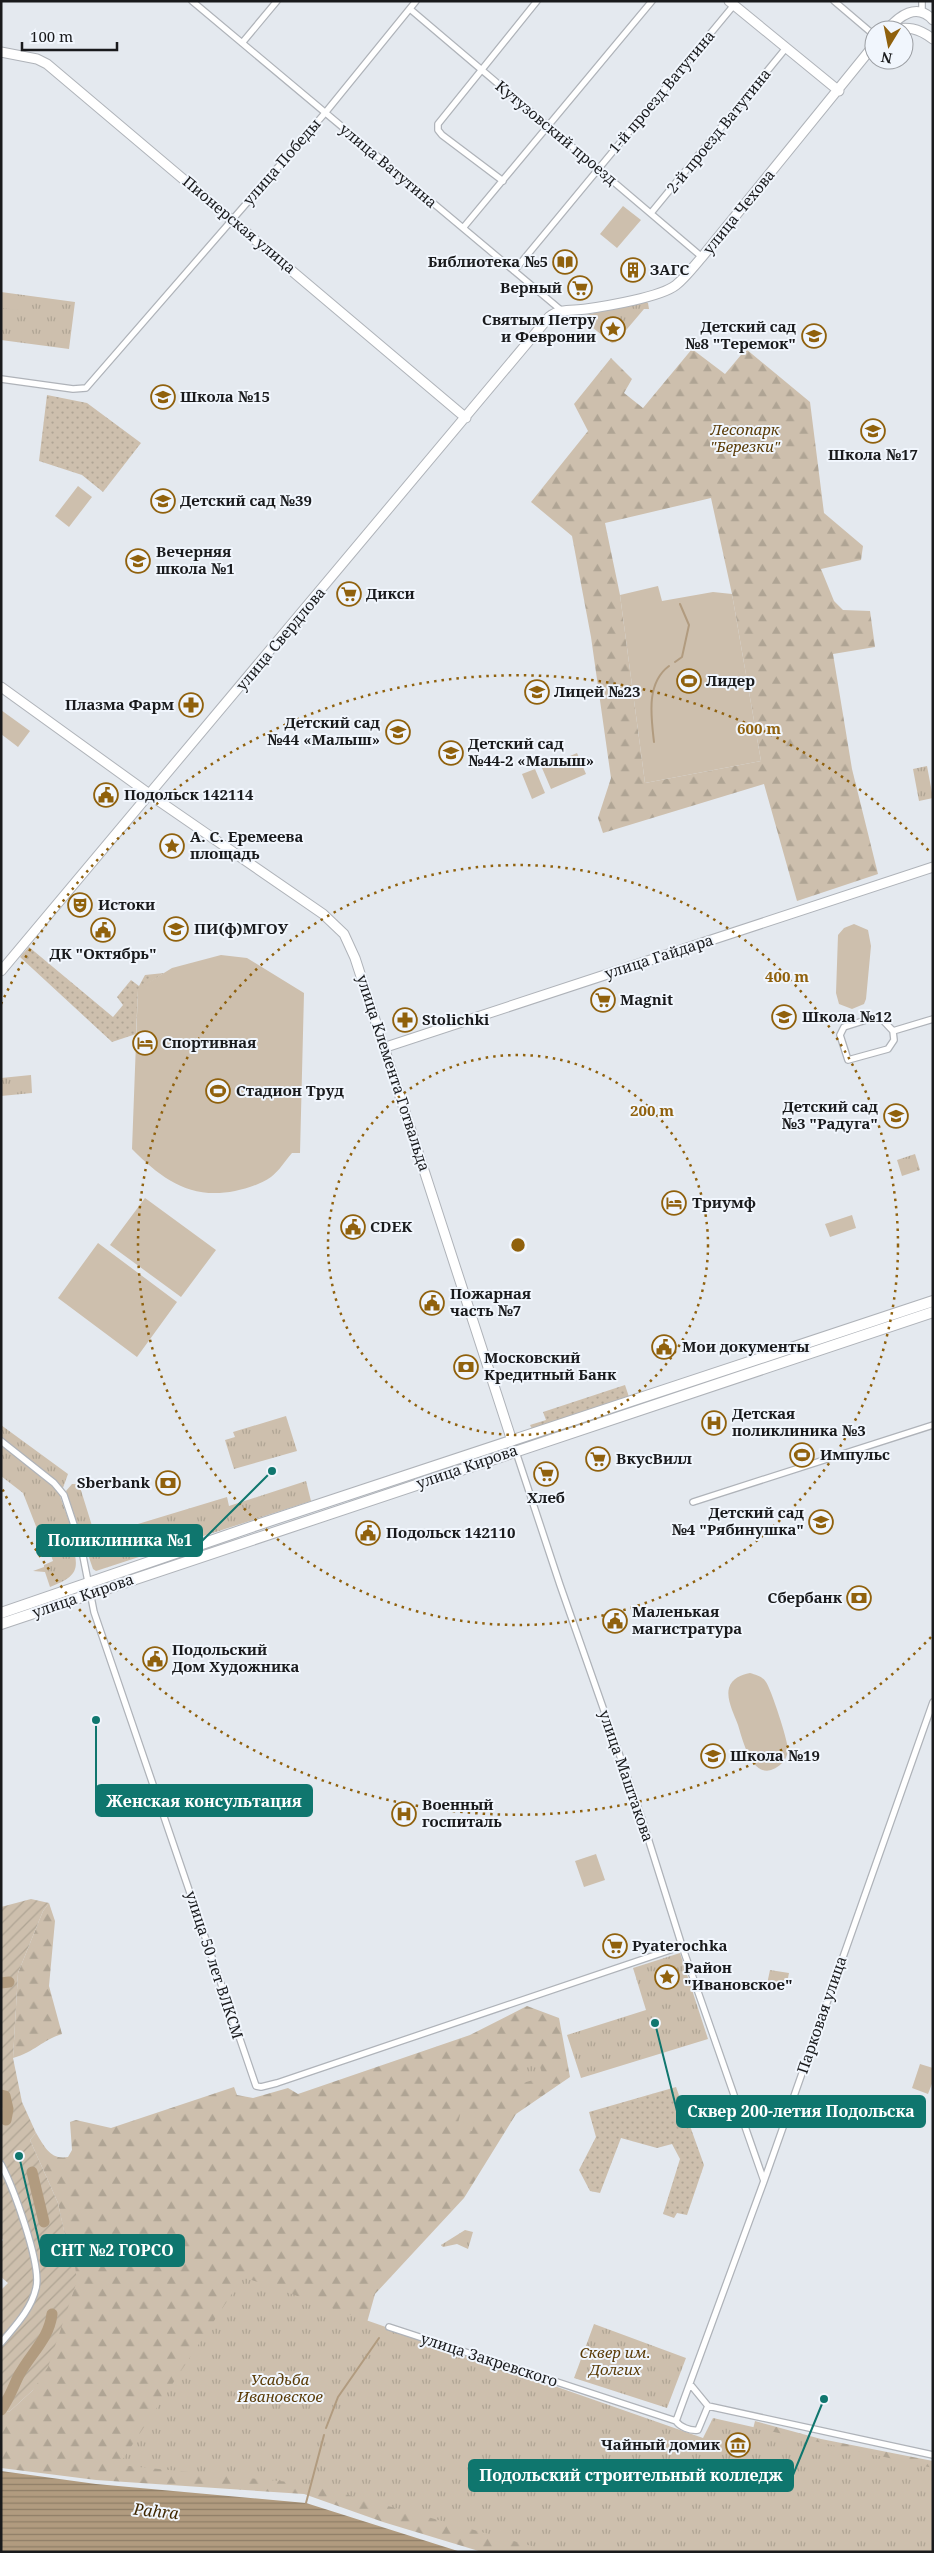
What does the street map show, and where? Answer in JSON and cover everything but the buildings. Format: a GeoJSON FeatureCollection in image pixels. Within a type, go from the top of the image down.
{"type":"FeatureCollection","features":[{"type":"Feature","properties":{"kind":"main road","name":"улица Кирова"},"geometry":{"type":"LineString","coordinates":[[514,1446],[933,1301]]}},
{"type":"Feature","properties":{"kind":"main road","name":"улица Кирова"},"geometry":{"type":"LineString","coordinates":[[1,1624],[257,1525],[514,1446],[933,1312]]}},
{"type":"Feature","properties":{"kind":"main road","name":"улица Кирова"},"geometry":{"type":"LineString","coordinates":[[1,1613],[89,1589]]}},
{"type":"Feature","properties":{"kind":"street","name":"улица Ватутина"},"geometry":{"type":"LineString","coordinates":[[192,1],[562,311]]}},
{"type":"Feature","properties":{"kind":"street"},"geometry":{"type":"LineString","coordinates":[[242,43],[277,1]]}},
{"type":"Feature","properties":{"kind":"street","name":"улица Победы"},"geometry":{"type":"LineString","coordinates":[[1,379],[73,389],[86,388],[325,113],[416,1]]}},
{"type":"Feature","properties":{"kind":"street"},"geometry":{"type":"LineString","coordinates":[[502,181],[438,130],[438,124],[537,1]]}},
{"type":"Feature","properties":{"kind":"street"},"geometry":{"type":"LineString","coordinates":[[463,228],[652,1]]}},
{"type":"Feature","properties":{"kind":"street"},"geometry":{"type":"LineString","coordinates":[[834,1],[864,26]]}},
{"type":"Feature","properties":{"kind":"street"},"geometry":{"type":"LineString","coordinates":[[922,1],[922,12]]}},
{"type":"Feature","properties":{"kind":"street"},"geometry":{"type":"LineString","coordinates":[[732,3],[839,91]]}},
{"type":"Feature","properties":{"kind":"street","name":"1-й проезд Ватутина"},"geometry":{"type":"LineString","coordinates":[[514,271],[732,3]]}},
{"type":"Feature","properties":{"kind":"street","name":"Кутузовский проезд"},"geometry":{"type":"LineString","coordinates":[[410,9],[702,257]]}},
{"type":"Feature","properties":{"kind":"street"},"geometry":{"type":"LineString","coordinates":[[900,20],[908,13],[922,12],[933,20]]}},
{"type":"Feature","properties":{"kind":"street"},"geometry":{"type":"LineString","coordinates":[[914,29],[921,30],[933,39]]}},
{"type":"Feature","properties":{"kind":"street","name":"2-й проезд Ватутина"},"geometry":{"type":"LineString","coordinates":[[651,213],[786,48]]}},
{"type":"Feature","properties":{"kind":"street","name":"Пионерская улица"},"geometry":{"type":"LineString","coordinates":[[1,52],[37,59],[48,64],[466,418]]}},
{"type":"Feature","properties":{"kind":"street","name":"улица Чехова"},"geometry":{"type":"LineString","coordinates":[[562,311],[585,310],[665,291],[676,284],[702,257],[864,58]]}},
{"type":"Feature","properties":{"kind":"street","name":"улица Свердлова"},"geometry":{"type":"LineString","coordinates":[[1,971],[549,317],[562,311]]}},
{"type":"Feature","properties":{"kind":"street","name":"улица Клемента Готвальда"},"geometry":{"type":"LineString","coordinates":[[1,687],[150,795],[332,920],[344,934],[355,958],[386,1047],[514,1446]]}},
{"type":"Feature","properties":{"kind":"street","name":"улица Гайдара"},"geometry":{"type":"LineString","coordinates":[[386,1047],[933,867]]}},
{"type":"Feature","properties":{"kind":"street"},"geometry":{"type":"LineString","coordinates":[[879,1016],[893,1031],[894,1040],[888,1049],[848,1060],[840,1035],[844,1027],[879,1016]]}},
{"type":"Feature","properties":{"kind":"street"},"geometry":{"type":"LineString","coordinates":[[893,1031],[933,1019]]}},
{"type":"Feature","properties":{"kind":"street"},"geometry":{"type":"LineString","coordinates":[[693,1502],[933,1425]]}},
{"type":"Feature","properties":{"kind":"street","name":"улица 50 лет ВЛКСМ"},"geometry":{"type":"LineString","coordinates":[[1,1441],[61,1490],[81,1546],[89,1589],[102,1635],[256,2086],[277,2084],[682,1946]]}},
{"type":"Feature","properties":{"kind":"street","name":"улица Маштакова"},"geometry":{"type":"LineString","coordinates":[[514,1446],[560,1585],[642,1819],[682,1946],[741,2110],[764,2181]]}},
{"type":"Feature","properties":{"kind":"street","name":"Парковая улица"},"geometry":{"type":"LineString","coordinates":[[676,2421],[764,2181],[933,1702]]}},
{"type":"Feature","properties":{"kind":"street"},"geometry":{"type":"LineString","coordinates":[[741,2110],[787,2115]]}},
{"type":"Feature","properties":{"kind":"street"},"geometry":{"type":"LineString","coordinates":[[1,2164],[30,2244],[37,2270],[37,2287],[26,2314],[1,2343]]}},
{"type":"Feature","properties":{"kind":"street","name":"улица Закревского"},"geometry":{"type":"LineString","coordinates":[[389,2327],[676,2421]]}},
{"type":"Feature","properties":{"kind":"street"},"geometry":{"type":"LineString","coordinates":[[690,2384],[708,2406],[933,2456]]}},
{"type":"Feature","properties":{"kind":"street"},"geometry":{"type":"LineString","coordinates":[[676,2421],[678,2425],[698,2430],[708,2406]]}},
{"type":"Feature","properties":{"kind":"green space"},"geometry":{"type":"Polygon","coordinates":[[[623,206],[641,220],[617,248],[600,234],[623,206]]]}},
{"type":"Feature","properties":{"kind":"green space"},"geometry":{"type":"Polygon","coordinates":[[[1,292],[75,302],[69,349],[1,340],[1,292]]]}},
{"type":"Feature","properties":{"kind":"green space"},"geometry":{"type":"Polygon","coordinates":[[[1,294],[20,296],[18,310],[1,308],[1,294]]]}},
{"type":"Feature","properties":{"kind":"green space"},"geometry":{"type":"Polygon","coordinates":[[[645,301],[648,303],[649,309],[644,309],[616,342],[612,343],[583,320],[586,315],[645,301]]]}},
{"type":"Feature","properties":{"kind":"green space","name":"Лесопарк \"Березки\""},"geometry":{"type":"Polygon","coordinates":[[[692,349],[725,374],[746,349],[810,402],[824,513],[863,546],[861,560],[821,569],[834,601],[843,610],[870,611],[875,647],[833,654],[852,769],[878,874],[797,901],[764,784],[603,833],[598,818],[611,778],[591,637],[572,536],[531,502],[588,431],[574,404],[611,358],[632,379],[624,393],[643,408],[692,349]],[[711,498],[605,523],[620,595],[645,783],[761,761],[732,594],[711,498]]]}},
{"type":"Feature","properties":{"kind":"green space"},"geometry":{"type":"Polygon","coordinates":[[[47,395],[87,403],[141,443],[103,492],[82,475],[39,461],[47,395]]]}},
{"type":"Feature","properties":{"kind":"green space"},"geometry":{"type":"Polygon","coordinates":[[[78,486],[92,497],[69,527],[55,516],[78,486]]]}},
{"type":"Feature","properties":{"kind":"green space","name":"Лидер"},"geometry":{"type":"Polygon","coordinates":[[[658,586],[662,601],[713,592],[732,594],[761,761],[645,783],[620,595],[658,586]]]}},
{"type":"Feature","properties":{"kind":"green space"},"geometry":{"type":"Polygon","coordinates":[[[1,710],[30,731],[18,747],[1,734],[1,710]]]}},
{"type":"Feature","properties":{"kind":"green space"},"geometry":{"type":"Polygon","coordinates":[[[577,753],[586,774],[551,789],[542,768],[577,753]]]}},
{"type":"Feature","properties":{"kind":"green space"},"geometry":{"type":"Polygon","coordinates":[[[927,766],[933,798],[919,801],[913,769],[927,766]]]}},
{"type":"Feature","properties":{"kind":"green space"},"geometry":{"type":"Polygon","coordinates":[[[535,769],[545,793],[532,799],[522,774],[535,769]]]}},
{"type":"Feature","properties":{"kind":"green space"},"geometry":{"type":"Polygon","coordinates":[[[854,924],[868,930],[871,946],[866,999],[864,1004],[852,1009],[839,1004],[836,993],[838,935],[844,928],[854,924]]]}},
{"type":"Feature","properties":{"kind":"green space"},"geometry":{"type":"Polygon","coordinates":[[[29,947],[113,1017],[123,1005],[117,997],[131,980],[139,986],[145,975],[164,973],[138,990],[136,1034],[112,1042],[20,957],[29,947]]]}},
{"type":"Feature","properties":{"kind":"green space","name":"Стадион Труд"},"geometry":{"type":"Polygon","coordinates":[[[221,955],[247,958],[304,993],[300,1153],[292,1153],[274,1175],[267,1180],[249,1188],[219,1193],[191,1190],[178,1185],[154,1169],[132,1149],[138,989],[172,968],[221,955]]]}},
{"type":"Feature","properties":{"kind":"green space"},"geometry":{"type":"Polygon","coordinates":[[[31,1075],[32,1093],[1,1096],[1,1078],[31,1075]]]}},
{"type":"Feature","properties":{"kind":"green space"},"geometry":{"type":"Polygon","coordinates":[[[915,1154],[920,1170],[902,1176],[897,1160],[915,1154]]]}},
{"type":"Feature","properties":{"kind":"green space"},"geometry":{"type":"Polygon","coordinates":[[[145,1198],[216,1250],[181,1297],[110,1245],[145,1198]]]}},
{"type":"Feature","properties":{"kind":"green space"},"geometry":{"type":"Polygon","coordinates":[[[852,1215],[856,1228],[830,1237],[825,1224],[852,1215]]]}},
{"type":"Feature","properties":{"kind":"green space"},"geometry":{"type":"Polygon","coordinates":[[[98,1243],[177,1302],[137,1357],[58,1298],[98,1243]]]}},
{"type":"Feature","properties":{"kind":"green space"},"geometry":{"type":"Polygon","coordinates":[[[625,1385],[629,1397],[532,1429],[530,1425],[546,1420],[543,1412],[625,1385]]]}},
{"type":"Feature","properties":{"kind":"green space"},"geometry":{"type":"Polygon","coordinates":[[[286,1416],[297,1451],[234,1469],[225,1440],[235,1437],[233,1432],[286,1416]]]}},
{"type":"Feature","properties":{"kind":"green space"},"geometry":{"type":"Polygon","coordinates":[[[1,1425],[68,1474],[60,1496],[77,1543],[73,1548],[76,1563],[73,1574],[64,1581],[50,1587],[45,1572],[33,1571],[53,1561],[47,1544],[41,1539],[23,1493],[1,1476],[1,1425]]]}},
{"type":"Feature","properties":{"kind":"green space"},"geometry":{"type":"Polygon","coordinates":[[[306,1481],[311,1501],[96,1571],[93,1569],[66,1491],[72,1484],[79,1484],[93,1529],[105,1525],[128,1527],[227,1497],[229,1506],[306,1481]]]}},
{"type":"Feature","properties":{"kind":"green space"},"geometry":{"type":"Polygon","coordinates":[[[750,1673],[763,1678],[766,1682],[788,1746],[785,1760],[772,1770],[764,1770],[751,1760],[729,1702],[728,1692],[732,1682],[740,1676],[750,1673]]]}},
{"type":"Feature","properties":{"kind":"green space"},"geometry":{"type":"Polygon","coordinates":[[[596,1854],[605,1880],[584,1887],[575,1861],[596,1854]]]}},
{"type":"Feature","properties":{"kind":"green space"},"geometry":{"type":"Polygon","coordinates":[[[31,1899],[49,1903],[43,1911],[18,1973],[13,2058],[22,2102],[36,2133],[30,2140],[58,2203],[65,2235],[71,2235],[77,2281],[48,2367],[33,2390],[9,2412],[1,2408],[1,2290],[8,2283],[1,2277],[1,2242],[3,2240],[1,2237],[1,1907],[31,1899]]]}},
{"type":"Feature","properties":{"kind":"green space"},"geometry":{"type":"Polygon","coordinates":[[[49,1903],[55,1921],[49,1986],[62,2034],[49,2039],[27,2053],[13,2058],[18,1973],[43,1911],[49,1903]]]}},
{"type":"Feature","properties":{"kind":"green space"},"geometry":{"type":"Polygon","coordinates":[[[680,1953],[708,2039],[581,2078],[567,2035],[646,2010],[633,1968],[680,1953]]]}},
{"type":"Feature","properties":{"kind":"green space"},"geometry":{"type":"Polygon","coordinates":[[[770,1970],[789,1973],[786,1988],[767,1984],[770,1970]]]}},
{"type":"Feature","properties":{"kind":"green space"},"geometry":{"type":"Polygon","coordinates":[[[527,2006],[559,2018],[570,2077],[516,2114],[464,2198],[375,2294],[366,2326],[746,2457],[755,2421],[821,2439],[933,2461],[933,2552],[482,2552],[383,2522],[304,2494],[96,2480],[1,2468],[1,2408],[9,2412],[33,2390],[71,2235],[65,2236],[58,2203],[30,2140],[36,2133],[45,2148],[52,2154],[68,2157],[72,2150],[70,2122],[76,2120],[111,2128],[234,2087],[237,2095],[253,2098],[288,2088],[298,2094],[470,2035],[527,2006]]]}},
{"type":"Feature","properties":{"kind":"green space"},"geometry":{"type":"Polygon","coordinates":[[[539,2063],[543,2077],[523,2083],[517,2070],[539,2063]]]}},
{"type":"Feature","properties":{"kind":"green space"},"geometry":{"type":"Polygon","coordinates":[[[920,2064],[933,2068],[933,2081],[928,2094],[912,2088],[920,2064]]]}},
{"type":"Feature","properties":{"kind":"green space"},"geometry":{"type":"Polygon","coordinates":[[[676,2087],[704,2165],[687,2215],[677,2213],[674,2218],[663,2214],[680,2159],[672,2144],[657,2148],[621,2138],[600,2193],[590,2191],[579,2170],[596,2137],[589,2112],[676,2087]]]}},
{"type":"Feature","properties":{"kind":"green space"},"geometry":{"type":"Polygon","coordinates":[[[461,2111],[476,2113],[472,2131],[456,2131],[461,2111]]]}},
{"type":"Feature","properties":{"kind":"green space"},"geometry":{"type":"Polygon","coordinates":[[[465,2230],[473,2232],[468,2249],[457,2244],[443,2247],[441,2245],[465,2230]]]}},
{"type":"Feature","properties":{"kind":"green space","name":"Усадьба Ивановское"},"geometry":{"type":"Polygon","coordinates":[[[243,2277],[703,2438],[713,2418],[933,2468],[933,2552],[553,2552],[309,2484],[119,2465],[243,2277]]]}},
{"type":"Feature","properties":{"kind":"green space","name":"Сквер им. Долгих"},"geometry":{"type":"Polygon","coordinates":[[[594,2324],[686,2358],[667,2408],[574,2378],[594,2324]]]}},
{"type":"Feature","properties":{"kind":"water","name":"Pahra"},"geometry":{"type":"Polygon","coordinates":[[[1,2471],[96,2484],[306,2503],[461,2552],[1,2552],[1,2471]]]}},
{"type":"Feature","properties":{"kind":"waterway"},"geometry":{"type":"LineString","coordinates":[[675,662],[682,657],[689,625],[680,604]]}},
{"type":"Feature","properties":{"kind":"waterway"},"geometry":{"type":"LineString","coordinates":[[654,742],[651,711],[653,691],[662,673],[669,666]]}},
{"type":"Feature","properties":{"kind":"waterway"},"geometry":{"type":"LineString","coordinates":[[1,1983],[9,1982]]}},
{"type":"Feature","properties":{"kind":"waterway"},"geometry":{"type":"LineString","coordinates":[[1,2095],[5,2096],[8,2109],[6,2120]]}},
{"type":"Feature","properties":{"kind":"waterway"},"geometry":{"type":"LineString","coordinates":[[32,2172],[44,2222]]}},
{"type":"Feature","properties":{"kind":"waterway"},"geometry":{"type":"LineString","coordinates":[[1,2410],[19,2375],[47,2331],[52,2314]]}},
{"type":"Feature","properties":{"kind":"waterway"},"geometry":{"type":"LineString","coordinates":[[326,2428],[338,2397],[379,2338]]}},
{"type":"Feature","properties":{"kind":"waterway"},"geometry":{"type":"LineString","coordinates":[[306,2503],[324,2435]]}},
{"type":"Feature","properties":{"kind":"place","name":"Библиотека №5"},"geometry":{"type":"Point","coordinates":[565,262]}},
{"type":"Feature","properties":{"kind":"place","name":"ЗАГС"},"geometry":{"type":"Point","coordinates":[633,270]}},
{"type":"Feature","properties":{"kind":"place","name":"Верный"},"geometry":{"type":"Point","coordinates":[580,288]}},
{"type":"Feature","properties":{"kind":"place","name":"Святым Петру и Февронии"},"geometry":{"type":"Point","coordinates":[613,329]}},
{"type":"Feature","properties":{"kind":"place","name":"Детский сад №8 \"Теремок\""},"geometry":{"type":"Point","coordinates":[814,336]}},
{"type":"Feature","properties":{"kind":"place","name":"Школа №15"},"geometry":{"type":"Point","coordinates":[163,397]}},
{"type":"Feature","properties":{"kind":"place","name":"Школа №17"},"geometry":{"type":"Point","coordinates":[873,431]}},
{"type":"Feature","properties":{"kind":"place","name":"Детский сад №39"},"geometry":{"type":"Point","coordinates":[163,501]}},
{"type":"Feature","properties":{"kind":"place","name":"Вечерняя школа №1"},"geometry":{"type":"Point","coordinates":[138,561]}},
{"type":"Feature","properties":{"kind":"place","name":"Дикси"},"geometry":{"type":"Point","coordinates":[349,594]}},
{"type":"Feature","properties":{"kind":"place","name":"Лидер"},"geometry":{"type":"Point","coordinates":[689,681]}},
{"type":"Feature","properties":{"kind":"place","name":"Лицей №23"},"geometry":{"type":"Point","coordinates":[537,692]}},
{"type":"Feature","properties":{"kind":"place","name":"Плазма Фарм"},"geometry":{"type":"Point","coordinates":[191,705]}},
{"type":"Feature","properties":{"kind":"place","name":"Детский сад №44 «Малыш»"},"geometry":{"type":"Point","coordinates":[398,732]}},
{"type":"Feature","properties":{"kind":"place","name":"Детский сад №44-2 «Малыш»"},"geometry":{"type":"Point","coordinates":[451,753]}},
{"type":"Feature","properties":{"kind":"place","name":"Подольск 142114"},"geometry":{"type":"Point","coordinates":[106,795]}},
{"type":"Feature","properties":{"kind":"place","name":"А. С. Еремеева площадь"},"geometry":{"type":"Point","coordinates":[172,846]}},
{"type":"Feature","properties":{"kind":"place","name":"Истоки"},"geometry":{"type":"Point","coordinates":[80,905]}},
{"type":"Feature","properties":{"kind":"place","name":"ПИ(ф)МГОУ"},"geometry":{"type":"Point","coordinates":[176,929]}},
{"type":"Feature","properties":{"kind":"place","name":"ДК \"Октябрь\""},"geometry":{"type":"Point","coordinates":[103,930]}},
{"type":"Feature","properties":{"kind":"place","name":"Magnit"},"geometry":{"type":"Point","coordinates":[603,1000]}},
{"type":"Feature","properties":{"kind":"place","name":"Школа №12"},"geometry":{"type":"Point","coordinates":[784,1017]}},
{"type":"Feature","properties":{"kind":"place","name":"Stolichki"},"geometry":{"type":"Point","coordinates":[405,1020]}},
{"type":"Feature","properties":{"kind":"place","name":"Спортивная"},"geometry":{"type":"Point","coordinates":[145,1043]}},
{"type":"Feature","properties":{"kind":"place","name":"Стадион Труд"},"geometry":{"type":"Point","coordinates":[218,1091]}},
{"type":"Feature","properties":{"kind":"place","name":"Детский сад №3 \"Радуга\""},"geometry":{"type":"Point","coordinates":[896,1116]}},
{"type":"Feature","properties":{"kind":"place","name":"Триумф"},"geometry":{"type":"Point","coordinates":[674,1203]}},
{"type":"Feature","properties":{"kind":"place","name":"CDEK"},"geometry":{"type":"Point","coordinates":[353,1227]}},
{"type":"Feature","properties":{"kind":"place","name":"Пожарная часть №7"},"geometry":{"type":"Point","coordinates":[432,1303]}},
{"type":"Feature","properties":{"kind":"place","name":"Мои документы"},"geometry":{"type":"Point","coordinates":[664,1347]}},
{"type":"Feature","properties":{"kind":"place","name":"Московский Кредитный Банк"},"geometry":{"type":"Point","coordinates":[466,1367]}},
{"type":"Feature","properties":{"kind":"place","name":"Детская поликлиника №3"},"geometry":{"type":"Point","coordinates":[714,1423]}},
{"type":"Feature","properties":{"kind":"place","name":"Импульс"},"geometry":{"type":"Point","coordinates":[802,1455]}},
{"type":"Feature","properties":{"kind":"place","name":"ВкусВилл"},"geometry":{"type":"Point","coordinates":[598,1459]}},
{"type":"Feature","properties":{"kind":"place","name":"Поликлиника №1"},"geometry":{"type":"Point","coordinates":[272,1471]}},
{"type":"Feature","properties":{"kind":"place","name":"Хлеб"},"geometry":{"type":"Point","coordinates":[546,1474]}},
{"type":"Feature","properties":{"kind":"place","name":"Sberbank"},"geometry":{"type":"Point","coordinates":[168,1483]}},
{"type":"Feature","properties":{"kind":"place","name":"Детский сад №4 \"Рябинушка\""},"geometry":{"type":"Point","coordinates":[821,1522]}},
{"type":"Feature","properties":{"kind":"place","name":"Подольск 142110"},"geometry":{"type":"Point","coordinates":[368,1533]}},
{"type":"Feature","properties":{"kind":"place","name":"Сбербанк"},"geometry":{"type":"Point","coordinates":[859,1598]}},
{"type":"Feature","properties":{"kind":"place","name":"Маленькая магистратура"},"geometry":{"type":"Point","coordinates":[615,1621]}},
{"type":"Feature","properties":{"kind":"place","name":"Подольский Дом Художника"},"geometry":{"type":"Point","coordinates":[155,1659]}},
{"type":"Feature","properties":{"kind":"place","name":"Женская консультация"},"geometry":{"type":"Point","coordinates":[96,1720]}},
{"type":"Feature","properties":{"kind":"place","name":"Школа №19"},"geometry":{"type":"Point","coordinates":[713,1756]}},
{"type":"Feature","properties":{"kind":"place","name":"Военный госпиталь"},"geometry":{"type":"Point","coordinates":[404,1814]}},
{"type":"Feature","properties":{"kind":"place","name":"Pyaterochka"},"geometry":{"type":"Point","coordinates":[615,1946]}},
{"type":"Feature","properties":{"kind":"place","name":"Район \"Ивановское\""},"geometry":{"type":"Point","coordinates":[667,1977]}},
{"type":"Feature","properties":{"kind":"place","name":"Сквер 200-летия Подольска"},"geometry":{"type":"Point","coordinates":[655,2023]}},
{"type":"Feature","properties":{"kind":"place","name":"СНТ №2 ГОРСО"},"geometry":{"type":"Point","coordinates":[19,2156]}},
{"type":"Feature","properties":{"kind":"place","name":"Подольский строительный колледж"},"geometry":{"type":"Point","coordinates":[824,2399]}},
{"type":"Feature","properties":{"kind":"place","name":"Чайный домик"},"geometry":{"type":"Point","coordinates":[738,2445]}}]}
